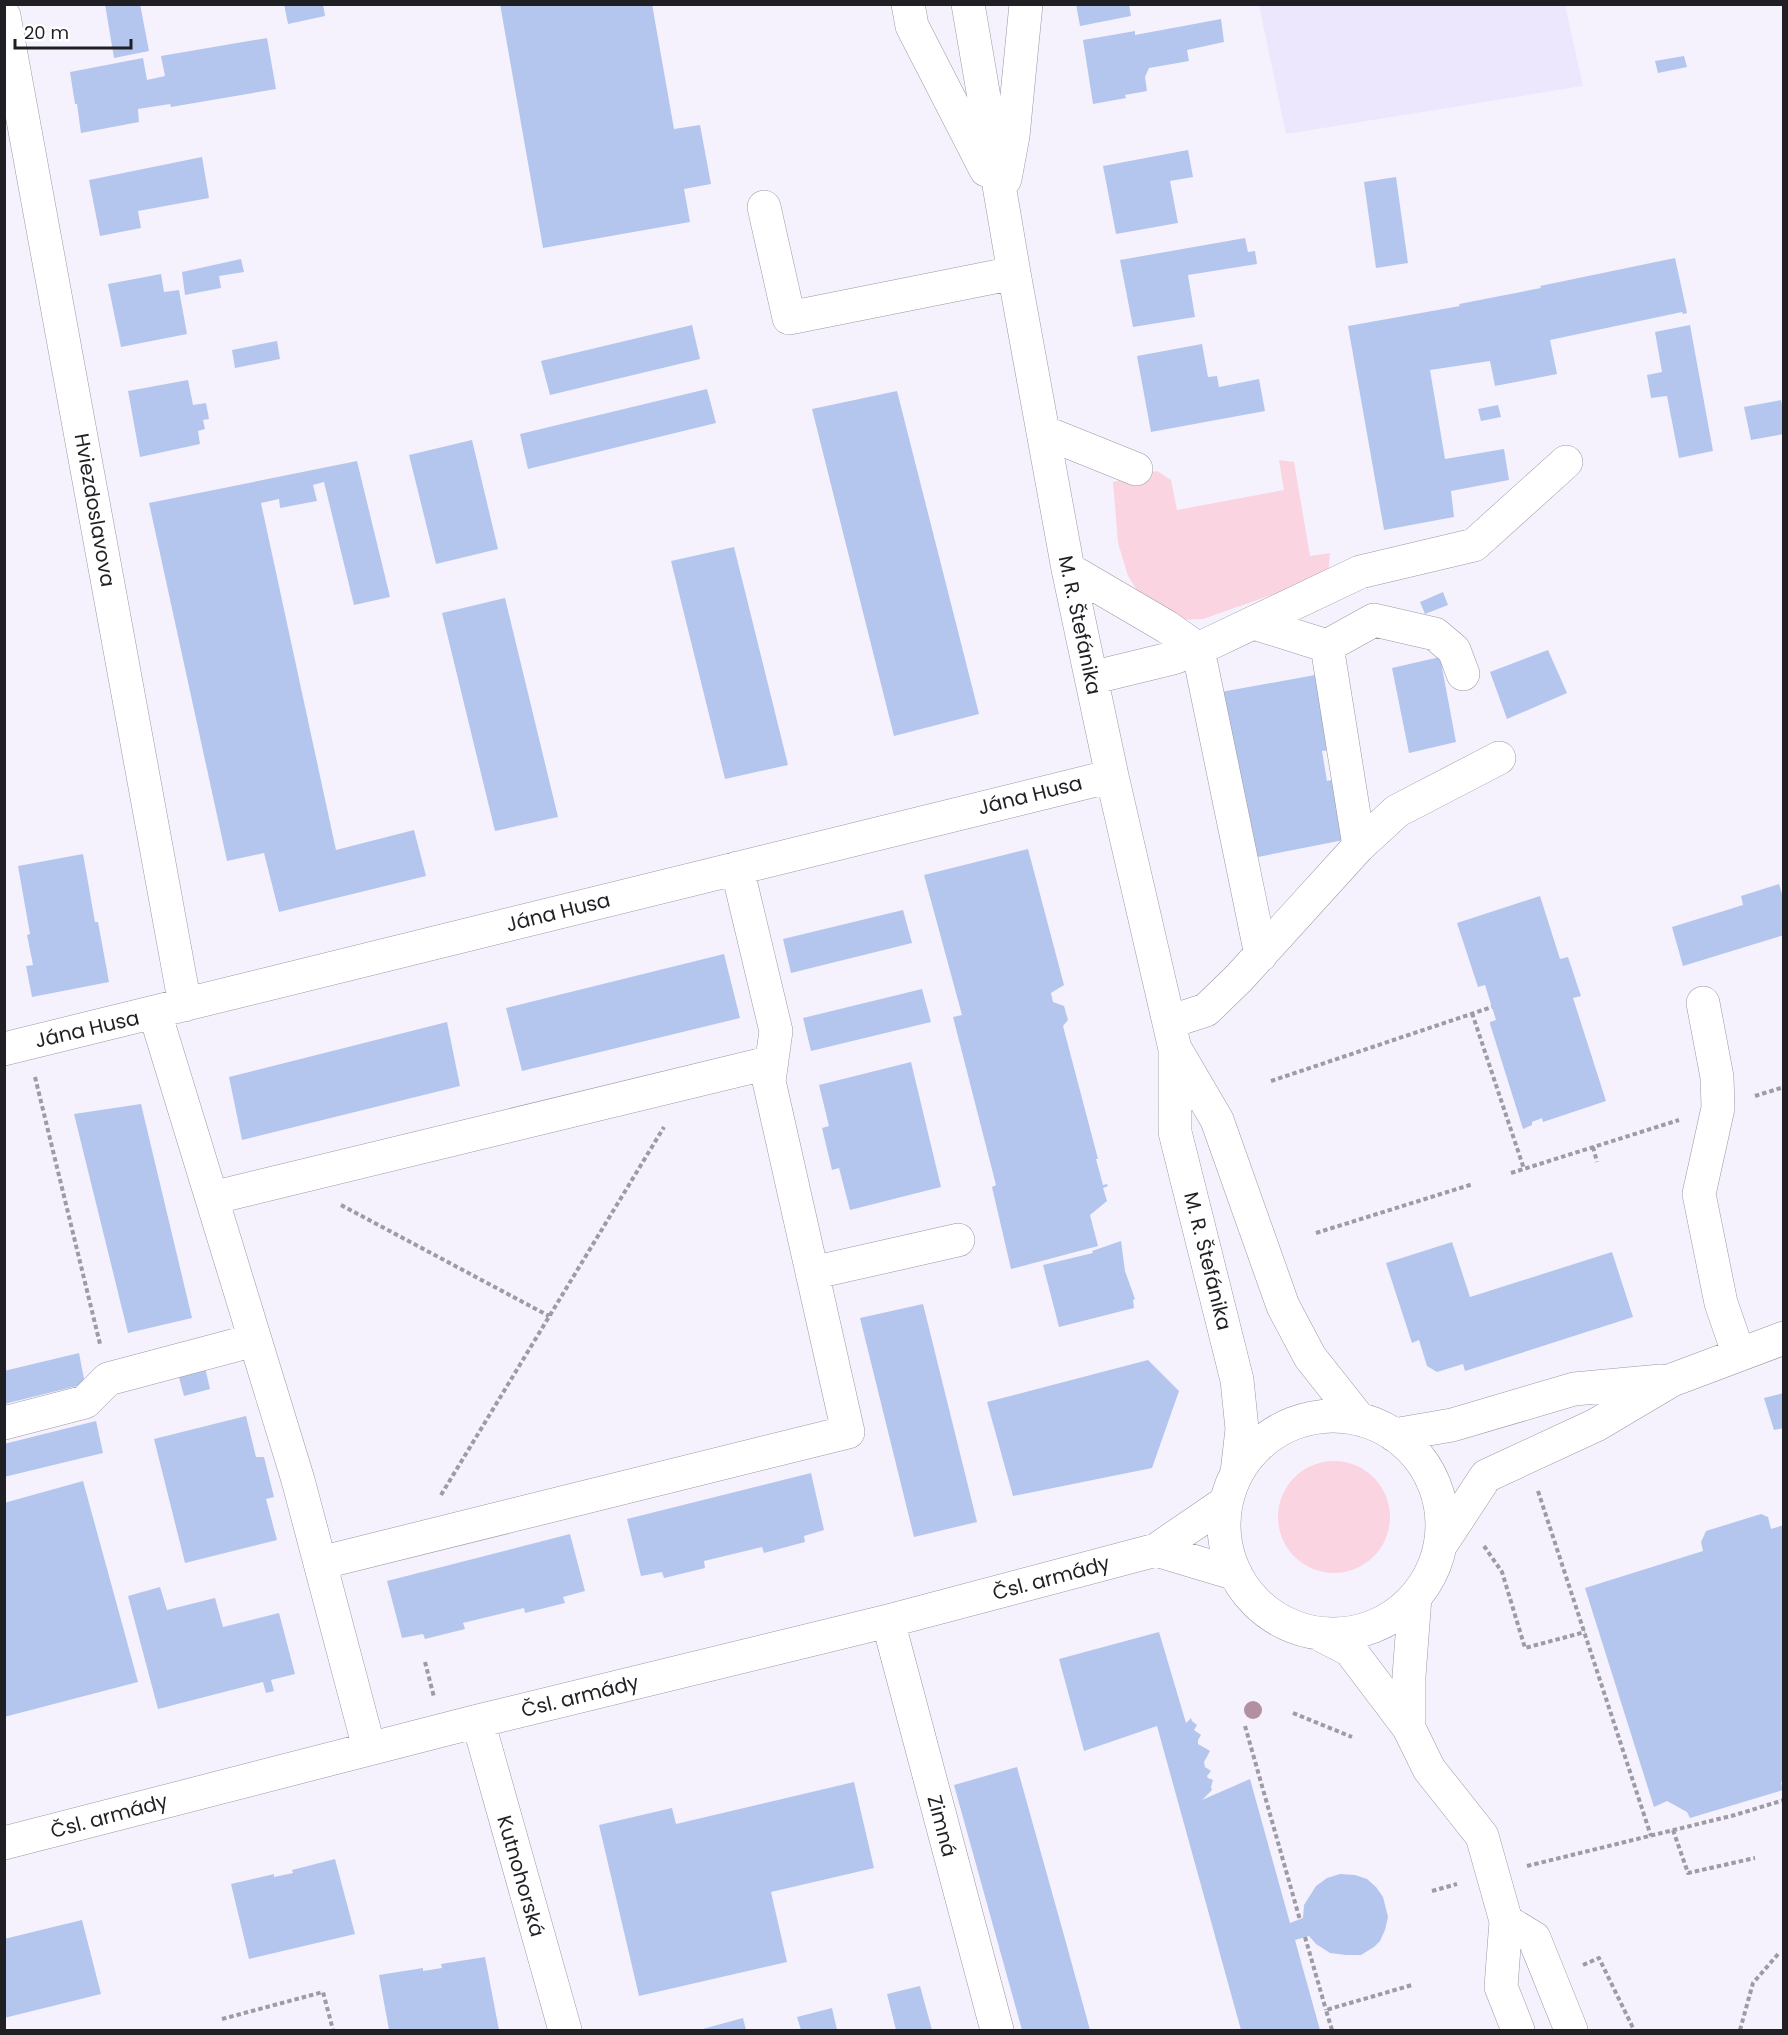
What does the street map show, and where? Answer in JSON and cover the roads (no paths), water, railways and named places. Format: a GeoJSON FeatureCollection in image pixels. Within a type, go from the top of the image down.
{"type":"FeatureCollection","features":[{"type":"Feature","properties":{"kind":"street"},"geometry":{"type":"LineString","coordinates":[[908,4],[912,26],[1001,199]]}},
{"type":"Feature","properties":{"kind":"street","name":"M. R. Štefánika"},"geometry":{"type":"LineString","coordinates":[[968,4],[1068,569],[1112,776],[1172,1035],[1176,1132],[1237,1380],[1242,1429],[1223,1519],[1226,1550],[1248,1594],[1265,1611],[1286,1623],[1317,1633]]}},
{"type":"Feature","properties":{"kind":"street"},"geometry":{"type":"LineString","coordinates":[[1001,199],[1013,136],[1026,4]]}},
{"type":"Feature","properties":{"kind":"street","name":"Hviezdoslavova"},"geometry":{"type":"LineString","coordinates":[[4,16],[170,1009],[212,1198],[298,1480],[369,1748]]}},
{"type":"Feature","properties":{"kind":"street"},"geometry":{"type":"LineString","coordinates":[[764,207],[789,318],[1014,273]]}},
{"type":"Feature","properties":{"kind":"street"},"geometry":{"type":"LineString","coordinates":[[1044,432],[1136,469]]}},
{"type":"Feature","properties":{"kind":"street"},"geometry":{"type":"LineString","coordinates":[[1091,678],[1173,658],[1198,649],[1360,572],[1474,545],[1566,462]]}},
{"type":"Feature","properties":{"kind":"street"},"geometry":{"type":"LineString","coordinates":[[1068,569],[1167,627],[1198,649],[1261,955]]}},
{"type":"Feature","properties":{"kind":"street"},"geometry":{"type":"LineString","coordinates":[[1254,623],[1327,646],[1374,620],[1435,634],[1454,650],[1463,674]]}},
{"type":"Feature","properties":{"kind":"street"},"geometry":{"type":"LineString","coordinates":[[1327,646],[1359,846]]}},
{"type":"Feature","properties":{"kind":"street"},"geometry":{"type":"LineString","coordinates":[[1172,1035],[1206,1010],[1239,978],[1359,846],[1397,811],[1499,758]]}},
{"type":"Feature","properties":{"kind":"street","name":"Jána Husa"},"geometry":{"type":"LineString","coordinates":[[4,1049],[1112,776]]}},
{"type":"Feature","properties":{"kind":"street"},"geometry":{"type":"LineString","coordinates":[[320,1563],[848,1432],[769,1081],[776,1031],[737,868]]}},
{"type":"Feature","properties":{"kind":"street"},"geometry":{"type":"LineString","coordinates":[[1703,1003],[1717,1077],[1718,1108],[1699,1194],[1720,1303],[1739,1355]]}},
{"type":"Feature","properties":{"kind":"street","name":"M. R. Štefánika"},"geometry":{"type":"LineString","coordinates":[[1172,1035],[1217,1120],[1283,1306],[1310,1358],[1359,1419]]}},
{"type":"Feature","properties":{"kind":"street"},"geometry":{"type":"LineString","coordinates":[[212,1198],[772,1062]]}},
{"type":"Feature","properties":{"kind":"street"},"geometry":{"type":"LineString","coordinates":[[812,1273],[958,1240]]}},
{"type":"Feature","properties":{"kind":"street"},"geometry":{"type":"LineString","coordinates":[[1440,1546],[1486,1476],[1596,1425],[1672,1380],[1784,1338]]}},
{"type":"Feature","properties":{"kind":"street"},"geometry":{"type":"LineString","coordinates":[[4,1423],[85,1402],[108,1379],[255,1340]]}},
{"type":"Feature","properties":{"kind":"street"},"geometry":{"type":"LineString","coordinates":[[1394,1435],[1452,1425],[1574,1389],[1672,1380]]}},
{"type":"Feature","properties":{"kind":"street"},"geometry":{"type":"LineString","coordinates":[[1156,1550],[1231,1487],[1251,1453],[1275,1432],[1297,1421],[1320,1416],[1359,1419],[1382,1427],[1401,1439],[1423,1462],[1431,1476],[1440,1503],[1443,1532],[1440,1546],[1431,1574],[1415,1597],[1399,1612],[1381,1623],[1350,1633],[1317,1633]]}},
{"type":"Feature","properties":{"kind":"street"},"geometry":{"type":"LineString","coordinates":[[1156,1550],[1236,1574]]}},
{"type":"Feature","properties":{"kind":"street","name":"Čsl. armády"},"geometry":{"type":"LineString","coordinates":[[4,1843],[369,1748],[888,1621],[1156,1550]]}},
{"type":"Feature","properties":{"kind":"street"},"geometry":{"type":"LineString","coordinates":[[1409,1728],[1409,1676],[1415,1597]]}},
{"type":"Feature","properties":{"kind":"street","name":"Zimná"},"geometry":{"type":"LineString","coordinates":[[888,1621],[997,2031]]}},
{"type":"Feature","properties":{"kind":"street"},"geometry":{"type":"LineString","coordinates":[[1317,1633],[1350,1650],[1409,1728],[1428,1769],[1482,1836],[1506,1921],[1501,1987],[1518,2031]]}},
{"type":"Feature","properties":{"kind":"street","name":"Kutnohorská"},"geometry":{"type":"LineString","coordinates":[[478,1721],[565,2031]]}},
{"type":"Feature","properties":{"kind":"street"},"geometry":{"type":"LineString","coordinates":[[1506,1921],[1534,1938],[1571,2031]]}}]}
